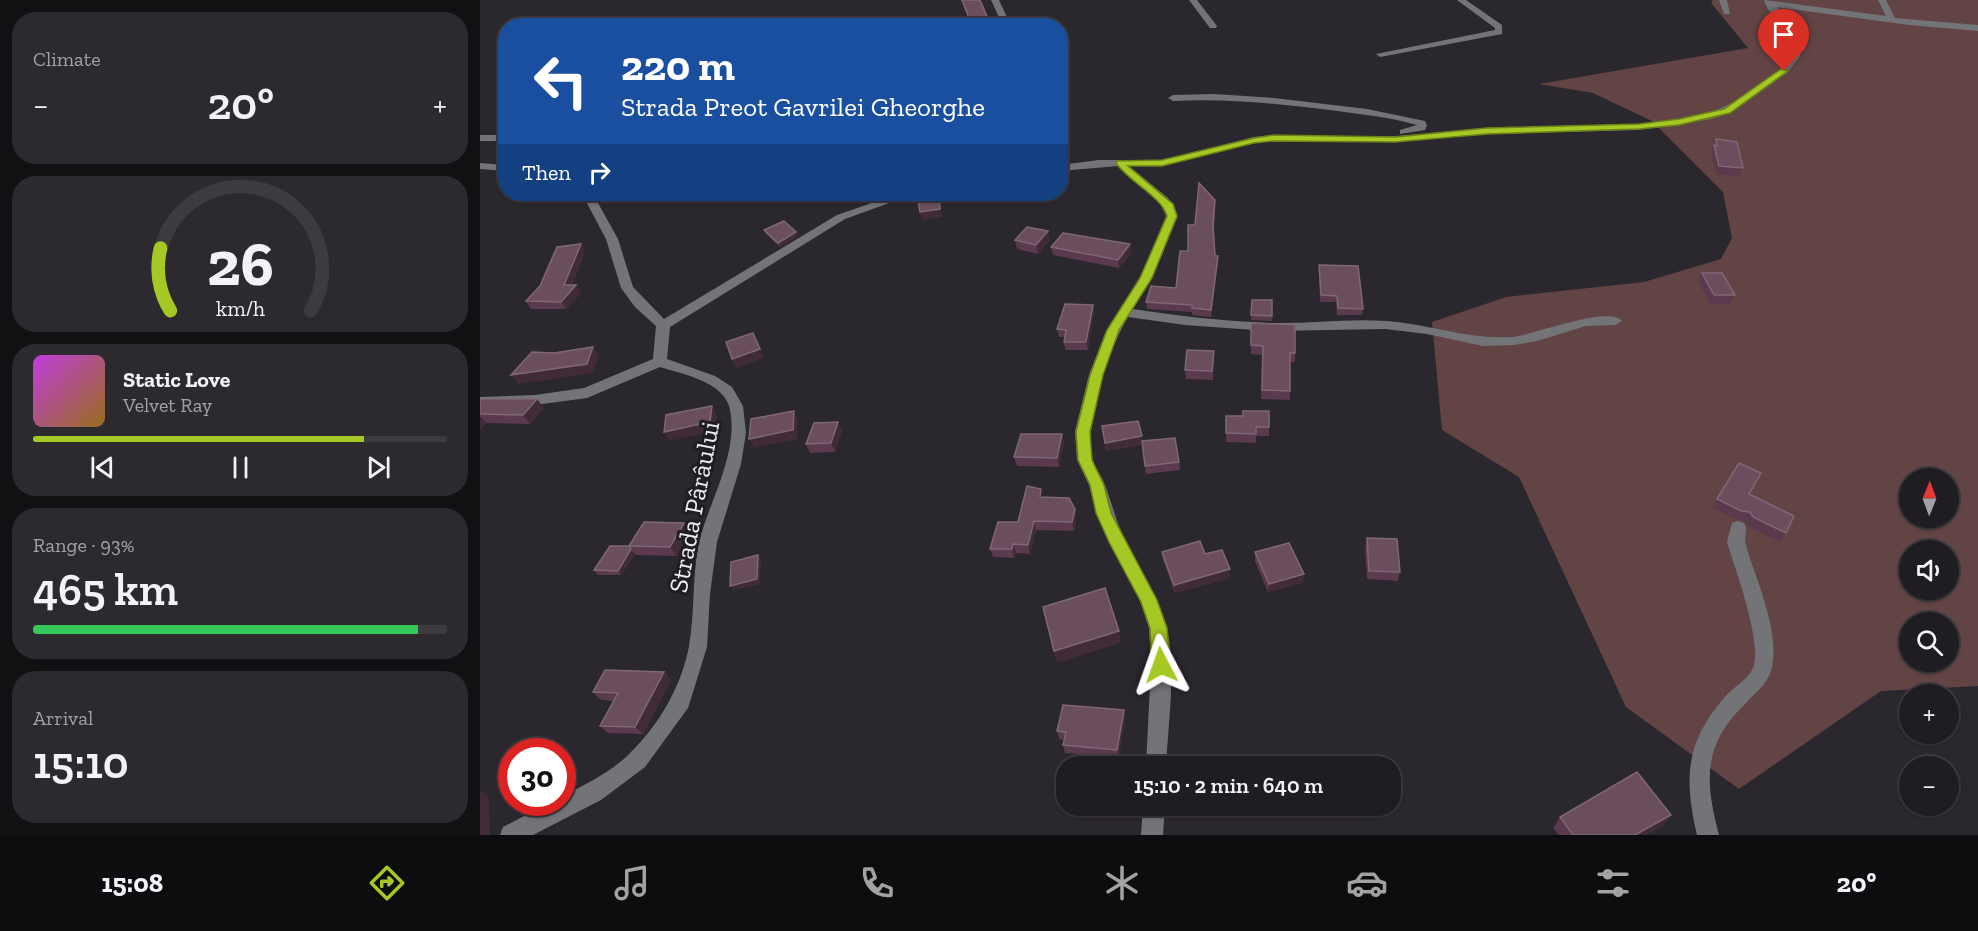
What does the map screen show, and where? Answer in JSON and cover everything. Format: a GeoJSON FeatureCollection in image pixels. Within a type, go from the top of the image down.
{"type":"FeatureCollection","features":[{"type":"Feature","properties":{"kind":"street"},"geometry":{"type":"LineString","coordinates":[[995,0],[1003,18]]}},
{"type":"Feature","properties":{"kind":"street"},"geometry":{"type":"LineString","coordinates":[[1193,0],[1213,26]]}},
{"type":"Feature","properties":{"kind":"street"},"geometry":{"type":"LineString","coordinates":[[1380,54],[1499,32],[1499,27],[1492,21],[1461,0]]}},
{"type":"Feature","properties":{"kind":"street"},"geometry":{"type":"LineString","coordinates":[[1723,0],[1727,12]]}},
{"type":"Feature","properties":{"kind":"street"},"geometry":{"type":"LineString","coordinates":[[1882,0],[1892,19]]}},
{"type":"Feature","properties":{"kind":"street"},"geometry":{"type":"LineString","coordinates":[[1768,1],[1892,19],[1978,28]]}},
{"type":"Feature","properties":{"kind":"street"},"geometry":{"type":"LineString","coordinates":[[1068,167],[1086,164],[1162,163],[1261,139],[1395,139],[1487,131],[1576,129],[1669,123],[1727,111],[1784,71],[1796,56],[1797,47],[1793,38],[1768,1]]}},
{"type":"Feature","properties":{"kind":"street"},"geometry":{"type":"LineString","coordinates":[[1173,98],[1204,95],[1245,96],[1392,116],[1421,123],[1421,128],[1400,134],[1395,139]]}},
{"type":"Feature","properties":{"kind":"street"},"geometry":{"type":"LineString","coordinates":[[480,138],[498,138]]}},
{"type":"Feature","properties":{"kind":"street"},"geometry":{"type":"LineString","coordinates":[[1121,163],[1128,173],[1170,206],[1172,216],[1146,278],[1113,330],[1089,399],[1083,432],[1084,451],[1085,460],[1097,485],[1104,513],[1118,544],[1149,600],[1158,628],[1161,665],[1156,756]]}},
{"type":"Feature","properties":{"kind":"street"},"geometry":{"type":"LineString","coordinates":[[480,166],[498,167]]}},
{"type":"Feature","properties":{"kind":"street"},"geometry":{"type":"LineString","coordinates":[[480,402],[535,400],[587,393],[660,362],[663,325],[627,288],[612,239],[591,201]]}},
{"type":"Feature","properties":{"kind":"street"},"geometry":{"type":"LineString","coordinates":[[663,325],[841,217],[888,201]]}},
{"type":"Feature","properties":{"kind":"street"},"geometry":{"type":"LineString","coordinates":[[1124,312],[1185,321],[1269,327],[1403,327],[1483,342],[1514,341],[1537,337],[1585,322],[1615,321]]}},
{"type":"Feature","properties":{"kind":"street","name":"Strada Pârâului"},"geometry":{"type":"LineString","coordinates":[[511,835],[593,792],[638,760],[678,708],[698,647],[701,594],[708,542],[733,464],[738,433],[736,406],[727,391],[710,379],[660,362]]}},
{"type":"Feature","properties":{"kind":"street"},"geometry":{"type":"LineString","coordinates":[[1708,835],[1699,801],[1698,761],[1708,738],[1730,705],[1762,671],[1764,647],[1736,542],[1738,528]]}},
{"type":"Feature","properties":{"kind":"street"},"geometry":{"type":"LineString","coordinates":[[1152,835],[1153,816]]}},
{"type":"Feature","properties":{"kind":"shaded area"},"geometry":{"type":"Polygon","coordinates":[[[1713,0],[1978,0],[1978,686],[1899,684],[1899,690],[1881,691],[1739,789],[1626,707],[1519,477],[1442,430],[1432,322],[1506,297],[1644,282],[1721,259],[1732,238],[1723,192],[1652,121],[1593,93],[1539,84],[1748,48],[1711,3],[1713,0]]]}},
{"type":"Feature","properties":{"kind":"building"},"geometry":{"type":"Polygon","coordinates":[[[962,0],[980,0],[988,18],[969,18],[962,0]]]}},
{"type":"Feature","properties":{"kind":"building"},"geometry":{"type":"Polygon","coordinates":[[[1716,139],[1737,142],[1743,168],[1719,166],[1714,145],[1717,146],[1716,139]]]}},
{"type":"Feature","properties":{"kind":"building"},"geometry":{"type":"Polygon","coordinates":[[[1199,183],[1215,200],[1213,225],[1215,256],[1218,256],[1211,310],[1192,308],[1192,305],[1146,302],[1151,286],[1176,288],[1180,251],[1188,251],[1188,225],[1195,225],[1199,183]]]}},
{"type":"Feature","properties":{"kind":"building"},"geometry":{"type":"Polygon","coordinates":[[[918,201],[939,201],[940,209],[920,212],[918,201]]]}},
{"type":"Feature","properties":{"kind":"building"},"geometry":{"type":"Polygon","coordinates":[[[784,221],[796,232],[778,243],[764,230],[784,221]]]}},
{"type":"Feature","properties":{"kind":"building"},"geometry":{"type":"Polygon","coordinates":[[[1027,227],[1048,231],[1036,245],[1015,240],[1027,227]]]}},
{"type":"Feature","properties":{"kind":"building"},"geometry":{"type":"Polygon","coordinates":[[[1063,233],[1130,244],[1118,260],[1051,247],[1063,233]]]}},
{"type":"Feature","properties":{"kind":"building"},"geometry":{"type":"Polygon","coordinates":[[[581,244],[564,285],[576,285],[561,302],[526,301],[540,286],[557,247],[581,244]]]}},
{"type":"Feature","properties":{"kind":"building"},"geometry":{"type":"Polygon","coordinates":[[[1319,265],[1358,266],[1363,309],[1338,308],[1337,296],[1321,295],[1319,265]]]}},
{"type":"Feature","properties":{"kind":"building"},"geometry":{"type":"Polygon","coordinates":[[[1702,273],[1722,273],[1735,295],[1714,295],[1702,273]]]}},
{"type":"Feature","properties":{"kind":"building"},"geometry":{"type":"Polygon","coordinates":[[[1252,300],[1272,300],[1272,316],[1251,315],[1252,300]]]}},
{"type":"Feature","properties":{"kind":"building"},"geometry":{"type":"Polygon","coordinates":[[[1065,304],[1093,305],[1086,342],[1064,342],[1066,330],[1057,329],[1065,304]]]}},
{"type":"Feature","properties":{"kind":"building"},"geometry":{"type":"Polygon","coordinates":[[[1251,323],[1295,325],[1295,353],[1290,353],[1290,391],[1262,390],[1263,346],[1251,345],[1251,323]]]}},
{"type":"Feature","properties":{"kind":"building"},"geometry":{"type":"Polygon","coordinates":[[[753,333],[760,349],[732,359],[726,342],[753,333]]]}},
{"type":"Feature","properties":{"kind":"building"},"geometry":{"type":"Polygon","coordinates":[[[593,347],[587,364],[511,375],[532,352],[554,353],[593,347]]]}},
{"type":"Feature","properties":{"kind":"building"},"geometry":{"type":"Polygon","coordinates":[[[1187,350],[1214,351],[1212,371],[1185,370],[1187,350]]]}},
{"type":"Feature","properties":{"kind":"building"},"geometry":{"type":"Polygon","coordinates":[[[480,399],[537,399],[523,415],[480,414],[480,399]]]}},
{"type":"Feature","properties":{"kind":"building"},"geometry":{"type":"Polygon","coordinates":[[[712,406],[710,422],[664,432],[666,415],[712,406]]]}},
{"type":"Feature","properties":{"kind":"building"},"geometry":{"type":"Polygon","coordinates":[[[794,411],[793,430],[749,439],[751,419],[794,411]]]}},
{"type":"Feature","properties":{"kind":"building"},"geometry":{"type":"Polygon","coordinates":[[[1243,411],[1269,411],[1269,427],[1256,427],[1256,434],[1226,433],[1226,416],[1243,416],[1243,411]]]}},
{"type":"Feature","properties":{"kind":"building"},"geometry":{"type":"Polygon","coordinates":[[[1138,421],[1142,436],[1105,443],[1102,426],[1138,421]]]}},
{"type":"Feature","properties":{"kind":"building"},"geometry":{"type":"Polygon","coordinates":[[[838,422],[831,443],[806,444],[814,423],[838,422]]]}},
{"type":"Feature","properties":{"kind":"building"},"geometry":{"type":"Polygon","coordinates":[[[1021,434],[1062,434],[1057,458],[1014,457],[1021,434]]]}},
{"type":"Feature","properties":{"kind":"building"},"geometry":{"type":"Polygon","coordinates":[[[1175,438],[1179,462],[1145,466],[1142,441],[1175,438]]]}},
{"type":"Feature","properties":{"kind":"building"},"geometry":{"type":"Polygon","coordinates":[[[1739,463],[1761,473],[1749,494],[1794,516],[1786,533],[1753,517],[1750,512],[1741,511],[1717,499],[1739,463]]]}},
{"type":"Feature","properties":{"kind":"building"},"geometry":{"type":"Polygon","coordinates":[[[1027,486],[1041,489],[1040,497],[1069,498],[1075,509],[1072,522],[1034,521],[1028,545],[1013,544],[1012,549],[990,549],[998,522],[1018,522],[1027,486]]]}},
{"type":"Feature","properties":{"kind":"building"},"geometry":{"type":"Polygon","coordinates":[[[644,522],[684,523],[670,547],[629,546],[644,522]]]}},
{"type":"Feature","properties":{"kind":"building"},"geometry":{"type":"Polygon","coordinates":[[[1367,538],[1397,539],[1400,572],[1369,571],[1367,538]]]}},
{"type":"Feature","properties":{"kind":"building"},"geometry":{"type":"Polygon","coordinates":[[[1200,541],[1205,554],[1222,550],[1230,569],[1174,585],[1162,552],[1200,541]]]}},
{"type":"Feature","properties":{"kind":"building"},"geometry":{"type":"Polygon","coordinates":[[[1289,543],[1304,574],[1269,584],[1255,552],[1289,543]]]}},
{"type":"Feature","properties":{"kind":"building"},"geometry":{"type":"Polygon","coordinates":[[[610,546],[629,546],[631,549],[618,571],[594,570],[610,546]]]}},
{"type":"Feature","properties":{"kind":"building"},"geometry":{"type":"Polygon","coordinates":[[[758,555],[757,579],[730,586],[731,562],[758,555]]]}},
{"type":"Feature","properties":{"kind":"building"},"geometry":{"type":"Polygon","coordinates":[[[1105,588],[1119,631],[1054,651],[1043,607],[1105,588]]]}},
{"type":"Feature","properties":{"kind":"building"},"geometry":{"type":"Polygon","coordinates":[[[605,670],[664,672],[635,727],[600,726],[618,693],[593,692],[605,670]]]}},
{"type":"Feature","properties":{"kind":"building"},"geometry":{"type":"Polygon","coordinates":[[[1063,705],[1124,710],[1117,750],[1063,745],[1066,732],[1057,731],[1063,705]]]}},
{"type":"Feature","properties":{"kind":"building"},"geometry":{"type":"Polygon","coordinates":[[[1637,772],[1671,815],[1635,835],[1573,835],[1560,817],[1637,772]]]}},
{"type":"Feature","properties":{"kind":"route"},"geometry":{"type":"LineString","coordinates":[[1161,665],[1158,628],[1149,600],[1118,544],[1104,513],[1097,485],[1085,460],[1083,432],[1096,375],[1113,330],[1146,278],[1159,252],[1172,216],[1170,206],[1128,173],[1121,163],[1162,163],[1254,140],[1273,138],[1395,139],[1487,131],[1639,127],[1679,122],[1727,111],[1784,71]]}}]}
